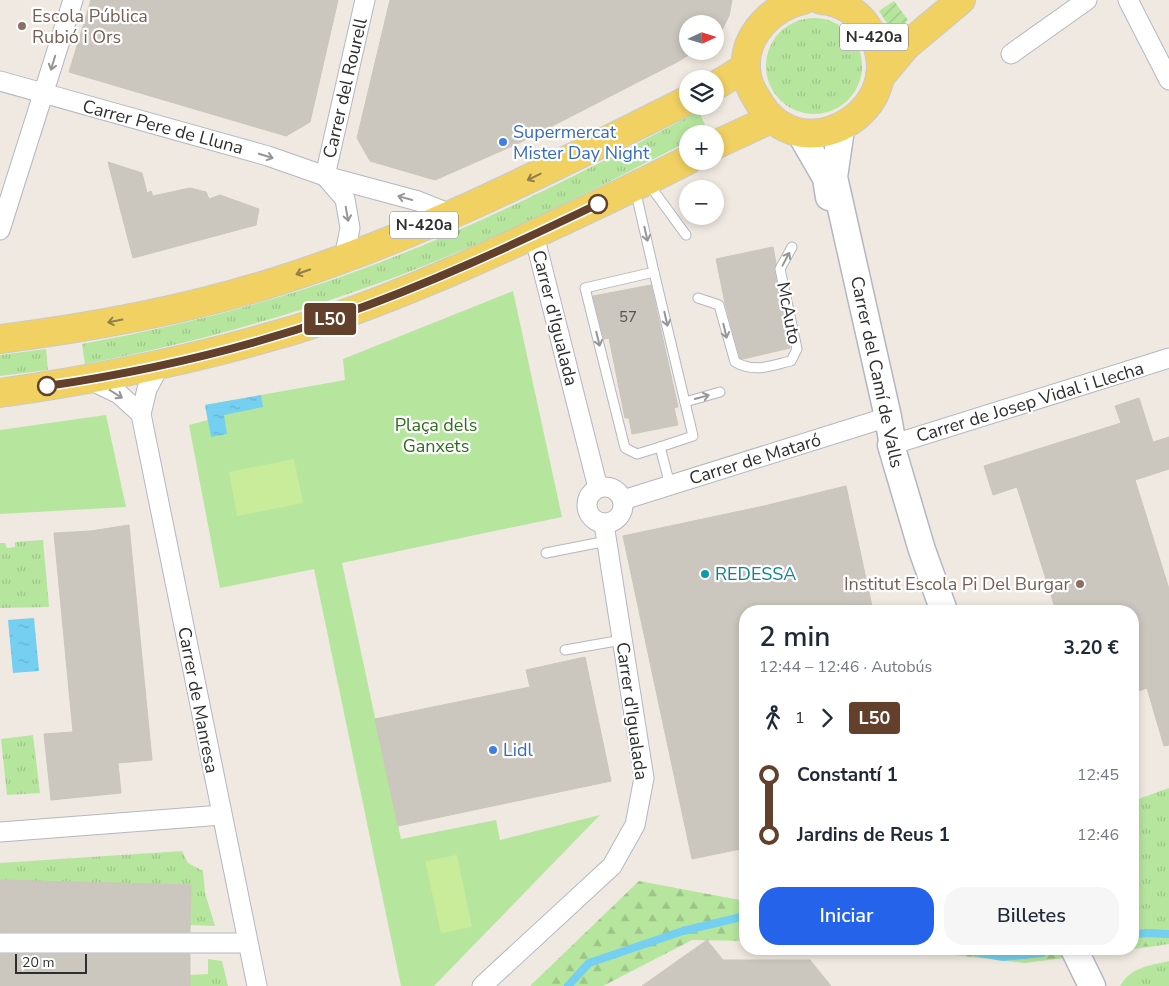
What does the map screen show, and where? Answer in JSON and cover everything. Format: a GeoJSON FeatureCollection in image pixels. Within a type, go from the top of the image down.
{"type":"FeatureCollection","features":[{"type":"Feature","properties":{"kind":"main road","name":"N-420a"},"geometry":{"type":"LineString","coordinates":[[803,0],[766,7],[748,50],[746,67],[751,88],[762,108],[771,119],[800,133],[818,134],[841,129],[867,108],[880,77],[906,46],[961,0]]}},
{"type":"Feature","properties":{"kind":"main road","name":"N-420a"},"geometry":{"type":"LineString","coordinates":[[821,0],[855,4],[878,47],[880,77]]}},
{"type":"Feature","properties":{"kind":"main road"},"geometry":{"type":"LineString","coordinates":[[724,80],[746,67]]}},
{"type":"Feature","properties":{"kind":"main road","name":"N-420a"},"geometry":{"type":"LineString","coordinates":[[0,339],[61,332],[146,316],[227,296],[344,258],[451,214],[564,163],[679,105]]}},
{"type":"Feature","properties":{"kind":"main road"},"geometry":{"type":"LineString","coordinates":[[724,141],[771,119]]}},
{"type":"Feature","properties":{"kind":"main road","name":"Carrer del Camí de Valls"},"geometry":{"type":"LineString","coordinates":[[830,178],[841,129]]}},
{"type":"Feature","properties":{"kind":"main road","name":"Carrer del Camí de Valls"},"geometry":{"type":"LineString","coordinates":[[800,133],[830,178],[882,419],[881,434],[891,445],[922,550],[942,605]]}},
{"type":"Feature","properties":{"kind":"main road"},"geometry":{"type":"LineString","coordinates":[[0,393],[160,366],[278,335],[337,317],[415,287],[534,235],[679,164]]}},
{"type":"Feature","properties":{"kind":"main road"},"geometry":{"type":"LineString","coordinates":[[1064,955],[1072,986]]}},
{"type":"Feature","properties":{"kind":"main road"},"geometry":{"type":"LineString","coordinates":[[1077,955],[1092,986]]}},
{"type":"Feature","properties":{"kind":"street"},"geometry":{"type":"LineString","coordinates":[[0,230],[73,0]]}},
{"type":"Feature","properties":{"kind":"street","name":"Carrer del Rourell"},"geometry":{"type":"LineString","coordinates":[[325,176],[365,0]]}},
{"type":"Feature","properties":{"kind":"street"},"geometry":{"type":"LineString","coordinates":[[1011,54],[1087,0]]}},
{"type":"Feature","properties":{"kind":"street"},"geometry":{"type":"LineString","coordinates":[[1128,0],[1169,80]]}},
{"type":"Feature","properties":{"kind":"street","name":"Carrer Pere de Lluna"},"geometry":{"type":"LineString","coordinates":[[0,81],[268,156],[325,176],[418,201],[451,214]]}},
{"type":"Feature","properties":{"kind":"street","name":"Carrer Pere de Lluna"},"geometry":{"type":"LineString","coordinates":[[325,176],[345,199],[350,228],[344,258]]}},
{"type":"Feature","properties":{"kind":"street","name":"Carrer d'Igualada"},"geometry":{"type":"LineString","coordinates":[[534,235],[598,488]]}},
{"type":"Feature","properties":{"kind":"street","name":"Carrer de Josep Vidal i Llecha"},"geometry":{"type":"LineString","coordinates":[[891,445],[1169,358]]}},
{"type":"Feature","properties":{"kind":"street","name":"Carrer de Manresa"},"geometry":{"type":"LineString","coordinates":[[160,366],[147,389],[140,414],[257,986]]}},
{"type":"Feature","properties":{"kind":"street"},"geometry":{"type":"LineString","coordinates":[[88,379],[119,394],[140,414]]}},
{"type":"Feature","properties":{"kind":"street","name":"Carrer de Mataró"},"geometry":{"type":"LineString","coordinates":[[623,500],[882,419]]}},
{"type":"Feature","properties":{"kind":"street"},"geometry":{"type":"LineString","coordinates":[[604,487],[616,490],[623,500],[623,512],[605,533],[593,519],[587,508],[589,496],[598,488],[604,487]]}},
{"type":"Feature","properties":{"kind":"street","name":"Carrer d'Igualada"},"geometry":{"type":"LineString","coordinates":[[482,986],[612,866],[635,825],[644,778],[605,533]]}},
{"type":"Feature","properties":{"kind":"street"},"geometry":{"type":"LineString","coordinates":[[0,832],[222,815]]}},
{"type":"Feature","properties":{"kind":"street"},"geometry":{"type":"LineString","coordinates":[[0,943],[248,943]]}},
{"type":"Feature","properties":{"kind":"lane"},"geometry":{"type":"LineString","coordinates":[[640,184],[686,235]]}},
{"type":"Feature","properties":{"kind":"lane"},"geometry":{"type":"LineString","coordinates":[[640,184],[654,272],[693,436],[637,454],[625,448],[585,288],[654,272]]}},
{"type":"Feature","properties":{"kind":"lane","name":"McAuto"},"geometry":{"type":"LineString","coordinates":[[698,298],[719,305],[734,362],[747,368],[762,368],[791,361],[797,349],[780,269],[792,247]]}},
{"type":"Feature","properties":{"kind":"lane"},"geometry":{"type":"LineString","coordinates":[[685,402],[720,392]]}},
{"type":"Feature","properties":{"kind":"lane"},"geometry":{"type":"LineString","coordinates":[[660,447],[670,485]]}},
{"type":"Feature","properties":{"kind":"lane"},"geometry":{"type":"LineString","coordinates":[[546,553],[605,533]]}},
{"type":"Feature","properties":{"kind":"lane"},"geometry":{"type":"LineString","coordinates":[[565,650],[622,640]]}},
{"type":"Feature","properties":{"kind":"green space"},"geometry":{"type":"Polygon","coordinates":[[[894,1],[908,20],[894,34],[879,11],[894,1]]]}},
{"type":"Feature","properties":{"kind":"green space"},"geometry":{"type":"Polygon","coordinates":[[[814,18],[832,22],[848,32],[858,48],[862,66],[858,84],[848,100],[832,110],[814,114],[796,110],[780,100],[770,84],[766,66],[770,48],[780,32],[796,22],[814,18]]]}},
{"type":"Feature","properties":{"kind":"green space"},"geometry":{"type":"Polygon","coordinates":[[[691,115],[701,115],[705,125],[679,125],[679,146],[553,210],[423,266],[328,301],[232,330],[184,343],[85,364],[82,344],[142,332],[232,310],[320,284],[369,267],[465,227],[607,159],[691,115]]]}},
{"type":"Feature","properties":{"kind":"green space","name":"Plaça dels Ganxets"},"geometry":{"type":"Polygon","coordinates":[[[513,291],[562,517],[342,563],[401,839],[496,820],[500,840],[600,815],[434,986],[401,986],[314,569],[220,588],[189,425],[208,420],[205,405],[345,380],[343,359],[513,291]]]}},
{"type":"Feature","properties":{"kind":"green space"},"geometry":{"type":"Polygon","coordinates":[[[46,349],[48,370],[0,376],[0,355],[46,349]]]}},
{"type":"Feature","properties":{"kind":"green space"},"geometry":{"type":"Polygon","coordinates":[[[106,415],[126,507],[0,514],[0,430],[106,415]]]}},
{"type":"Feature","properties":{"kind":"green space"},"geometry":{"type":"Polygon","coordinates":[[[294,459],[303,503],[237,516],[229,472],[294,459]]]}},
{"type":"Feature","properties":{"kind":"green space"},"geometry":{"type":"Polygon","coordinates":[[[43,540],[49,607],[0,608],[0,543],[5,543],[7,548],[15,547],[15,542],[43,540]]]}},
{"type":"Feature","properties":{"kind":"green space"},"geometry":{"type":"Polygon","coordinates":[[[33,735],[40,793],[7,795],[1,739],[33,735]]]}},
{"type":"Feature","properties":{"kind":"green space"},"geometry":{"type":"Polygon","coordinates":[[[1169,788],[1169,944],[1149,947],[1139,931],[1139,799],[1169,788]]]}},
{"type":"Feature","properties":{"kind":"green space"},"geometry":{"type":"Polygon","coordinates":[[[182,851],[188,863],[203,871],[205,893],[215,926],[190,925],[191,885],[0,880],[0,863],[182,851]]]}},
{"type":"Feature","properties":{"kind":"green space"},"geometry":{"type":"Polygon","coordinates":[[[457,855],[472,927],[441,933],[425,861],[457,855]]]}},
{"type":"Feature","properties":{"kind":"green space"},"geometry":{"type":"Polygon","coordinates":[[[639,881],[739,900],[739,941],[692,940],[603,986],[530,986],[639,881]]]}},
{"type":"Feature","properties":{"kind":"green space"},"geometry":{"type":"Polygon","coordinates":[[[1139,931],[1149,947],[1139,948],[1139,931]]]}},
{"type":"Feature","properties":{"kind":"green space"},"geometry":{"type":"Polygon","coordinates":[[[955,955],[1087,955],[1025,963],[955,955]]]}},
{"type":"Feature","properties":{"kind":"green space"},"geometry":{"type":"Polygon","coordinates":[[[208,959],[222,961],[228,986],[190,986],[190,975],[208,974],[208,959]]]}},
{"type":"Feature","properties":{"kind":"green space"},"geometry":{"type":"Polygon","coordinates":[[[1169,961],[1169,986],[1120,986],[1135,971],[1169,961]]]}},
{"type":"Feature","properties":{"kind":"water"},"geometry":{"type":"Polygon","coordinates":[[[261,395],[263,407],[224,415],[227,434],[211,437],[205,405],[261,395]]]}},
{"type":"Feature","properties":{"kind":"water"},"geometry":{"type":"Polygon","coordinates":[[[34,618],[39,671],[13,673],[8,620],[34,618]]]}},
{"type":"Feature","properties":{"kind":"building"},"geometry":{"type":"Polygon","coordinates":[[[91,0],[338,0],[310,122],[286,136],[69,72],[91,0]]]}},
{"type":"Feature","properties":{"kind":"building"},"geometry":{"type":"Polygon","coordinates":[[[390,0],[732,0],[729,16],[724,26],[724,15],[679,15],[679,60],[681,60],[679,61],[517,144],[435,180],[370,161],[357,138],[390,0]]]}},
{"type":"Feature","properties":{"kind":"building"},"geometry":{"type":"Polygon","coordinates":[[[108,162],[142,173],[147,193],[151,191],[153,196],[190,188],[206,192],[209,199],[220,195],[259,209],[256,225],[133,258],[108,162]]]}},
{"type":"Feature","properties":{"kind":"building"},"geometry":{"type":"Polygon","coordinates":[[[773,247],[776,263],[774,270],[790,348],[743,359],[740,358],[725,303],[716,259],[773,247]]]}},
{"type":"Feature","properties":{"kind":"building"},"geometry":{"type":"Polygon","coordinates":[[[651,285],[678,407],[674,408],[678,425],[632,434],[629,418],[625,418],[609,338],[604,339],[593,296],[651,285]]]}},
{"type":"Feature","properties":{"kind":"building"},"geometry":{"type":"Polygon","coordinates":[[[1139,398],[1153,442],[1169,437],[1169,469],[1135,480],[1169,589],[1169,745],[1164,746],[1147,688],[1139,691],[1139,605],[1054,605],[1017,487],[993,495],[984,466],[1121,423],[1115,406],[1139,398]]]}},
{"type":"Feature","properties":{"kind":"building"},"geometry":{"type":"Polygon","coordinates":[[[846,486],[872,605],[739,605],[739,849],[692,859],[623,536],[764,506],[846,486]]]}},
{"type":"Feature","properties":{"kind":"building"},"geometry":{"type":"Polygon","coordinates":[[[129,525],[152,760],[118,763],[121,793],[51,800],[44,734],[73,732],[54,533],[91,531],[129,525]]]}},
{"type":"Feature","properties":{"kind":"building","name":"Lidl"},"geometry":{"type":"Polygon","coordinates":[[[585,657],[611,781],[398,826],[375,719],[530,687],[526,670],[585,657]]]}},
{"type":"Feature","properties":{"kind":"building"},"geometry":{"type":"Polygon","coordinates":[[[0,880],[191,885],[190,932],[0,932],[0,880]]]}},
{"type":"Feature","properties":{"kind":"building"},"geometry":{"type":"Polygon","coordinates":[[[707,940],[723,960],[810,960],[831,986],[642,986],[707,940]]]}},
{"type":"Feature","properties":{"kind":"building"},"geometry":{"type":"Polygon","coordinates":[[[0,954],[190,954],[190,986],[0,986],[0,954]]]}},
{"type":"Feature","properties":{"kind":"waterway"},"geometry":{"type":"LineString","coordinates":[[568,986],[589,963],[683,931],[739,917]]}},
{"type":"Feature","properties":{"kind":"waterway"},"geometry":{"type":"LineString","coordinates":[[1139,934],[1169,934]]}},
{"type":"Feature","properties":{"kind":"waterway"},"geometry":{"type":"LineString","coordinates":[[992,955],[1003,957],[1022,955]]}},
{"type":"Feature","properties":{"kind":"bus line","name":"L50"},"geometry":{"type":"LineString","coordinates":[[47,386],[160,366],[278,335],[337,317],[415,287],[534,235],[598,204]]}},
{"type":"Feature","properties":{"kind":"place","name":"Escola Pública Rubió i Ors"},"geometry":{"type":"Point","coordinates":[22,26]}},
{"type":"Feature","properties":{"kind":"place","name":"Supermercat Mister Day Night"},"geometry":{"type":"Point","coordinates":[503,142]}},
{"type":"Feature","properties":{"kind":"place","name":"REDESSA"},"geometry":{"type":"Point","coordinates":[705,574]}},
{"type":"Feature","properties":{"kind":"place","name":"Institut Escola Pi Del Burgar"},"geometry":{"type":"Point","coordinates":[1080,584]}},
{"type":"Feature","properties":{"kind":"place","name":"Lidl"},"geometry":{"type":"Point","coordinates":[493,750]}}]}
